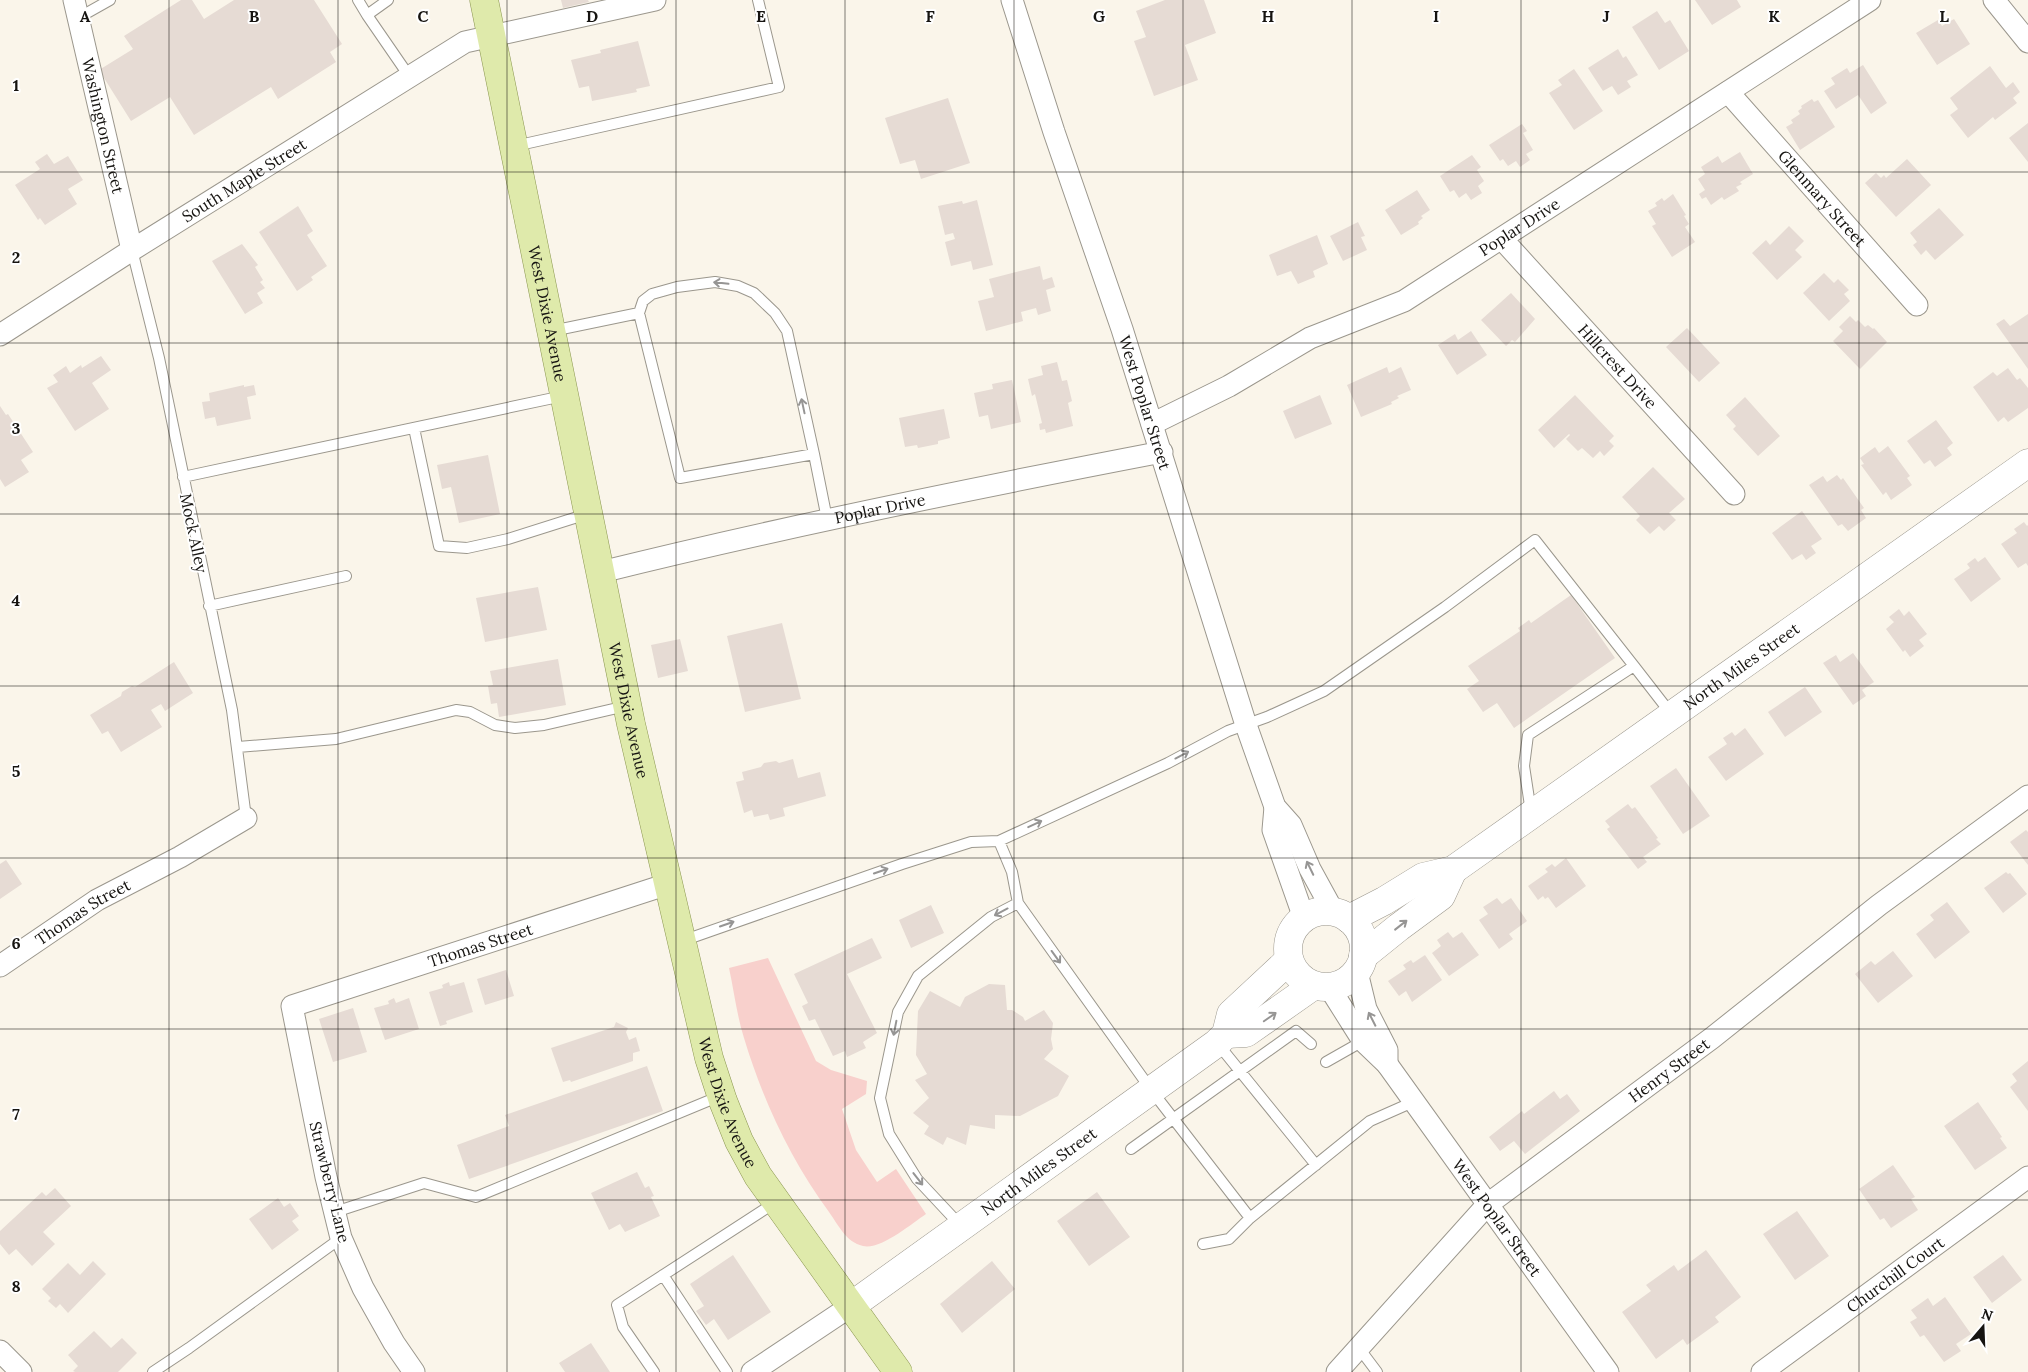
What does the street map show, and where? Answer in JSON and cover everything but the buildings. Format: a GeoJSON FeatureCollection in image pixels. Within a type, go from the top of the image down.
{"type":"FeatureCollection","features":[{"type":"Feature","properties":{"kind":"main road","name":"West Dixie Avenue"},"geometry":{"type":"LineString","coordinates":[[484,0],[627,705],[709,1058],[739,1141],[758,1176],[898,1372]]}},
{"type":"Feature","properties":{"kind":"main road","name":"North Miles Street"},"geometry":{"type":"LineString","coordinates":[[1341,915],[1384,900],[1423,877],[1454,870],[2028,463]]}},
{"type":"Feature","properties":{"kind":"main road","name":"North Miles Street"},"geometry":{"type":"LineString","coordinates":[[1360,964],[1399,927],[1441,896],[1454,870]]}},
{"type":"Feature","properties":{"kind":"main road"},"geometry":{"type":"LineString","coordinates":[[1315,913],[1341,915],[1357,927],[1363,938],[1360,964],[1348,981],[1321,986],[1303,980],[1294,971],[1289,960],[1287,948],[1295,926],[1304,918],[1315,913]]}},
{"type":"Feature","properties":{"kind":"main road"},"geometry":{"type":"LineString","coordinates":[[1222,1039],[1231,1014],[1289,960]]}},
{"type":"Feature","properties":{"kind":"main road","name":"North Miles Street"},"geometry":{"type":"LineString","coordinates":[[851,1306],[1222,1039],[1246,1033],[1321,986]]}},
{"type":"Feature","properties":{"kind":"street","name":"South Maple Street"},"geometry":{"type":"LineString","coordinates":[[0,335],[132,250],[465,42],[655,0]]}},
{"type":"Feature","properties":{"kind":"street","name":"West Poplar Street"},"geometry":{"type":"LineString","coordinates":[[1012,0],[1162,452],[1246,725],[1275,807],[1291,825],[1310,869],[1341,915]]}},
{"type":"Feature","properties":{"kind":"street","name":"Poplar Drive"},"geometry":{"type":"LineString","coordinates":[[1152,424],[1229,386],[1310,338],[1404,301],[1870,0]]}},
{"type":"Feature","properties":{"kind":"street"},"geometry":{"type":"LineString","coordinates":[[1994,0],[2028,42]]}},
{"type":"Feature","properties":{"kind":"street","name":"Washington Street"},"geometry":{"type":"LineString","coordinates":[[76,9],[132,250]]}},
{"type":"Feature","properties":{"kind":"street","name":"Glenmary Street"},"geometry":{"type":"LineString","coordinates":[[1728,92],[1917,304]]}},
{"type":"Feature","properties":{"kind":"street","name":"Hillcrest Drive"},"geometry":{"type":"LineString","coordinates":[[1502,239],[1734,494]]}},
{"type":"Feature","properties":{"kind":"street","name":"Poplar Drive"},"geometry":{"type":"LineString","coordinates":[[601,572],[827,519],[1039,475],[1162,452]]}},
{"type":"Feature","properties":{"kind":"street","name":"Henry Street"},"geometry":{"type":"LineString","coordinates":[[1337,1372],[1488,1204],[1712,1038],[1879,905],[2028,796]]}},
{"type":"Feature","properties":{"kind":"street","name":"West Poplar Street"},"geometry":{"type":"LineString","coordinates":[[1275,807],[1273,830],[1304,918]]}},
{"type":"Feature","properties":{"kind":"street","name":"Thomas Street"},"geometry":{"type":"LineString","coordinates":[[0,966],[98,900],[180,858],[246,818]]}},
{"type":"Feature","properties":{"kind":"street","name":"Thomas Street"},"geometry":{"type":"LineString","coordinates":[[292,1006],[668,884]]}},
{"type":"Feature","properties":{"kind":"street","name":"West Poplar Street"},"geometry":{"type":"LineString","coordinates":[[1360,964],[1366,1009],[1387,1050],[1387,1064]]}},
{"type":"Feature","properties":{"kind":"street","name":"West Poplar Street"},"geometry":{"type":"LineString","coordinates":[[1321,986],[1363,1041],[1387,1064],[1608,1372]]}},
{"type":"Feature","properties":{"kind":"street","name":"Strawberry Lane"},"geometry":{"type":"LineString","coordinates":[[292,1006],[326,1177],[341,1238],[363,1288],[394,1343],[414,1372]]}},
{"type":"Feature","properties":{"kind":"street","name":"Churchill Court"},"geometry":{"type":"LineString","coordinates":[[1762,1372],[2028,1177]]}},
{"type":"Feature","properties":{"kind":"street"},"geometry":{"type":"LineString","coordinates":[[752,1372],[851,1306]]}},
{"type":"Feature","properties":{"kind":"street"},"geometry":{"type":"LineString","coordinates":[[0,1351],[21,1372]]}},
{"type":"Feature","properties":{"kind":"lane"},"geometry":{"type":"LineString","coordinates":[[76,9],[110,0]]}},
{"type":"Feature","properties":{"kind":"lane"},"geometry":{"type":"LineString","coordinates":[[358,0],[409,76]]}},
{"type":"Feature","properties":{"kind":"lane"},"geometry":{"type":"LineString","coordinates":[[367,15],[388,0]]}},
{"type":"Feature","properties":{"kind":"lane"},"geometry":{"type":"LineString","coordinates":[[514,146],[779,86],[758,0]]}},
{"type":"Feature","properties":{"kind":"lane","name":"Mock Alley"},"geometry":{"type":"LineString","coordinates":[[132,250],[159,358],[232,710],[246,818]]}},
{"type":"Feature","properties":{"kind":"lane"},"geometry":{"type":"LineString","coordinates":[[814,454],[680,478],[639,313],[643,301],[652,294],[677,287],[714,282],[738,286],[754,294],[775,313],[787,331],[814,454],[827,519]]}},
{"type":"Feature","properties":{"kind":"lane"},"geometry":{"type":"LineString","coordinates":[[551,331],[639,313]]}},
{"type":"Feature","properties":{"kind":"lane"},"geometry":{"type":"LineString","coordinates":[[183,477],[564,396]]}},
{"type":"Feature","properties":{"kind":"lane"},"geometry":{"type":"LineString","coordinates":[[414,428],[439,546],[467,548],[508,539],[589,514]]}},
{"type":"Feature","properties":{"kind":"lane"},"geometry":{"type":"LineString","coordinates":[[681,941],[971,842],[999,841],[1168,763],[1228,731],[1324,691],[1445,607],[1535,540],[1672,716]]}},
{"type":"Feature","properties":{"kind":"lane"},"geometry":{"type":"LineString","coordinates":[[209,606],[346,576]]}},
{"type":"Feature","properties":{"kind":"lane"},"geometry":{"type":"LineString","coordinates":[[1532,816],[1524,766],[1528,735],[1634,666]]}},
{"type":"Feature","properties":{"kind":"lane"},"geometry":{"type":"LineString","coordinates":[[238,747],[336,739],[456,710],[470,712],[495,725],[515,728],[544,725],[627,705]]}},
{"type":"Feature","properties":{"kind":"lane"},"geometry":{"type":"LineString","coordinates":[[999,841],[1012,872],[1018,903],[1152,1091],[1250,1218]]}},
{"type":"Feature","properties":{"kind":"lane"},"geometry":{"type":"LineString","coordinates":[[962,1227],[917,1179],[889,1134],[880,1098],[898,1012],[918,976],[991,917],[1018,903]]}},
{"type":"Feature","properties":{"kind":"lane"},"geometry":{"type":"LineString","coordinates":[[1131,1149],[1296,1031],[1311,1044]]}},
{"type":"Feature","properties":{"kind":"lane"},"geometry":{"type":"LineString","coordinates":[[1222,1039],[1241,1070],[1316,1165]]}},
{"type":"Feature","properties":{"kind":"lane"},"geometry":{"type":"LineString","coordinates":[[1326,1062],[1363,1041]]}},
{"type":"Feature","properties":{"kind":"lane"},"geometry":{"type":"LineString","coordinates":[[335,1212],[424,1183],[476,1197],[722,1095]]}},
{"type":"Feature","properties":{"kind":"lane"},"geometry":{"type":"LineString","coordinates":[[1203,1244],[1229,1239],[1250,1218],[1370,1121],[1413,1102]]}},
{"type":"Feature","properties":{"kind":"lane"},"geometry":{"type":"LineString","coordinates":[[654,1372],[623,1327],[617,1305],[776,1202]]}},
{"type":"Feature","properties":{"kind":"lane"},"geometry":{"type":"LineString","coordinates":[[153,1372],[341,1238]]}},
{"type":"Feature","properties":{"kind":"lane"},"geometry":{"type":"LineString","coordinates":[[663,1275],[727,1372]]}},
{"type":"Feature","properties":{"kind":"lane"},"geometry":{"type":"LineString","coordinates":[[1359,1348],[1377,1372]]}},
{"type":"Feature","properties":{"kind":"shaded area"},"geometry":{"type":"Polygon","coordinates":[[[768,958],[816,1061],[831,1070],[867,1081],[866,1094],[842,1109],[856,1150],[877,1182],[896,1169],[926,1214],[896,1235],[878,1244],[863,1246],[857,1244],[847,1237],[840,1228],[790,1151],[760,1084],[737,1012],[729,968],[768,958]]]}}]}
